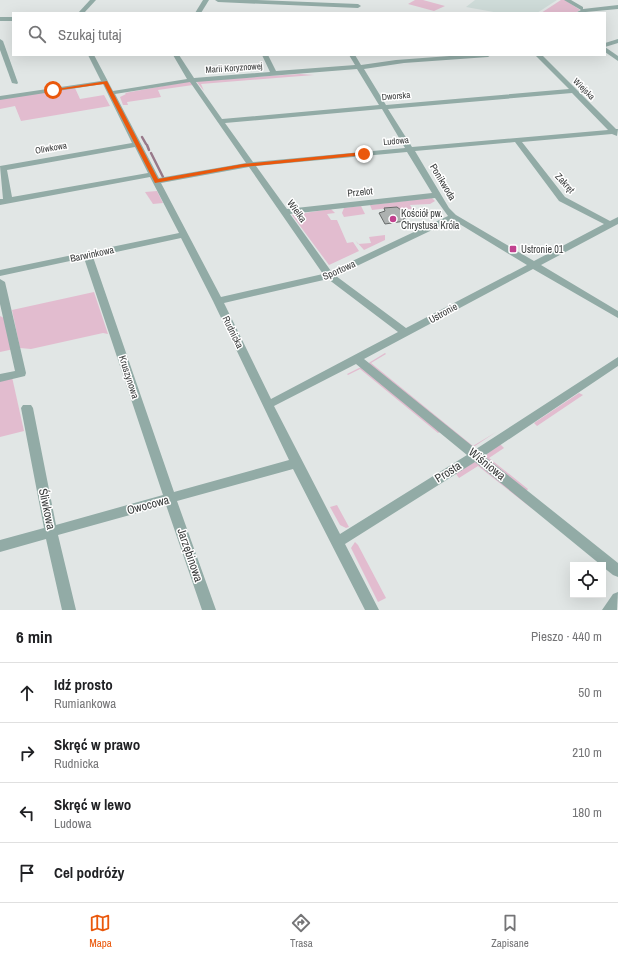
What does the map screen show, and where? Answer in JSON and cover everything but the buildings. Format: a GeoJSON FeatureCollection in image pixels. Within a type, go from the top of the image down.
{"type":"FeatureCollection","features":[{"type":"Feature","properties":{"kind":"street"},"geometry":{"type":"LineString","coordinates":[[82,12],[93,0]]}},
{"type":"Feature","properties":{"kind":"street"},"geometry":{"type":"LineString","coordinates":[[199,12],[206,0]]}},
{"type":"Feature","properties":{"kind":"street"},"geometry":{"type":"LineString","coordinates":[[218,0],[359,3]]}},
{"type":"Feature","properties":{"kind":"street"},"geometry":{"type":"LineString","coordinates":[[567,0],[574,3],[581,10],[611,9],[618,7]]}},
{"type":"Feature","properties":{"kind":"street"},"geometry":{"type":"LineString","coordinates":[[574,3],[583,0]]}},
{"type":"Feature","properties":{"kind":"street"},"geometry":{"type":"LineString","coordinates":[[581,10],[590,4]]}},
{"type":"Feature","properties":{"kind":"street"},"geometry":{"type":"LineString","coordinates":[[1,20],[12,19]]}},
{"type":"Feature","properties":{"kind":"street"},"geometry":{"type":"LineString","coordinates":[[0,41],[15,83]]}},
{"type":"Feature","properties":{"kind":"street"},"geometry":{"type":"LineString","coordinates":[[606,45],[618,41]]}},
{"type":"Feature","properties":{"kind":"street"},"geometry":{"type":"LineString","coordinates":[[606,45],[618,45]]}},
{"type":"Feature","properties":{"kind":"street"},"geometry":{"type":"LineString","coordinates":[[606,50],[618,59]]}},
{"type":"Feature","properties":{"kind":"street","name":"Rudnicka"},"geometry":{"type":"LineString","coordinates":[[92,56],[218,302],[296,463],[372,610]]}},
{"type":"Feature","properties":{"kind":"street","name":"Wielka"},"geometry":{"type":"LineString","coordinates":[[177,56],[191,80],[221,120],[329,275],[406,333]]}},
{"type":"Feature","properties":{"kind":"street"},"geometry":{"type":"LineString","coordinates":[[265,56],[274,74]]}},
{"type":"Feature","properties":{"kind":"street","name":"Ponikwoda"},"geometry":{"type":"LineString","coordinates":[[353,56],[453,217],[618,315]]}},
{"type":"Feature","properties":{"kind":"street","name":"Marii Koryznowej"},"geometry":{"type":"LineString","coordinates":[[111,93],[191,80],[360,67],[476,56]]}},
{"type":"Feature","properties":{"kind":"street","name":"Wiejska"},"geometry":{"type":"LineString","coordinates":[[539,56],[617,132]]}},
{"type":"Feature","properties":{"kind":"street"},"geometry":{"type":"LineString","coordinates":[[0,98],[105,82]]}},
{"type":"Feature","properties":{"kind":"street","name":"Dworska"},"geometry":{"type":"LineString","coordinates":[[221,120],[574,91]]}},
{"type":"Feature","properties":{"kind":"street","name":"Ludowa"},"geometry":{"type":"LineString","coordinates":[[155,178],[251,164],[617,132]]}},
{"type":"Feature","properties":{"kind":"street","name":"Zakręt"},"geometry":{"type":"LineString","coordinates":[[516,140],[562,199],[614,222]]}},
{"type":"Feature","properties":{"kind":"street","name":"Oliwkowa"},"geometry":{"type":"LineString","coordinates":[[137,144],[2,168],[4,202],[155,178]]}},
{"type":"Feature","properties":{"kind":"street","name":"Przelot"},"geometry":{"type":"LineString","coordinates":[[284,212],[438,195]]}},
{"type":"Feature","properties":{"kind":"street","name":"Sportowa"},"geometry":{"type":"LineString","coordinates":[[218,302],[329,275],[453,217]]}},
{"type":"Feature","properties":{"kind":"street","name":"Ustronie"},"geometry":{"type":"LineString","coordinates":[[268,404],[275,402],[614,222]]}},
{"type":"Feature","properties":{"kind":"street","name":"Barwinkowa"},"geometry":{"type":"LineString","coordinates":[[0,273],[184,235]]}},
{"type":"Feature","properties":{"kind":"street","name":"Kruszynowa"},"geometry":{"type":"LineString","coordinates":[[88,255],[171,499]]}},
{"type":"Feature","properties":{"kind":"street"},"geometry":{"type":"LineString","coordinates":[[0,282],[3,310],[21,373],[0,378]]}},
{"type":"Feature","properties":{"kind":"street","name":"Wiśniowa"},"geometry":{"type":"LineString","coordinates":[[356,358],[618,571]]}},
{"type":"Feature","properties":{"kind":"street","name":"Prosta"},"geometry":{"type":"LineString","coordinates":[[338,542],[476,455],[618,361]]}},
{"type":"Feature","properties":{"kind":"street","name":"Śliwkowa"},"geometry":{"type":"LineString","coordinates":[[27,408],[51,532],[69,610]]}},
{"type":"Feature","properties":{"kind":"street","name":"Owocowa"},"geometry":{"type":"LineString","coordinates":[[0,546],[296,463]]}},
{"type":"Feature","properties":{"kind":"street","name":"Jarzębinowa"},"geometry":{"type":"LineString","coordinates":[[171,499],[209,610]]}},
{"type":"Feature","properties":{"kind":"street"},"geometry":{"type":"LineString","coordinates":[[609,610],[618,598]]}},
{"type":"Feature","properties":{"kind":"shaded area"},"geometry":{"type":"Polygon","coordinates":[[[415,0],[423,0],[445,6],[434,11],[408,4],[415,0]]]}},
{"type":"Feature","properties":{"kind":"shaded area"},"geometry":{"type":"Polygon","coordinates":[[[475,0],[557,0],[539,12],[494,12],[466,7],[475,0]]]}},
{"type":"Feature","properties":{"kind":"shaded area"},"geometry":{"type":"Polygon","coordinates":[[[561,0],[565,0],[580,10],[577,12],[543,12],[561,0]]]}},
{"type":"Feature","properties":{"kind":"shaded area"},"geometry":{"type":"Polygon","coordinates":[[[300,74],[314,75],[201,84],[204,91],[196,81],[300,74]]]}},
{"type":"Feature","properties":{"kind":"shaded area"},"geometry":{"type":"Polygon","coordinates":[[[190,81],[193,85],[158,90],[161,97],[127,102],[128,105],[123,105],[120,97],[126,94],[125,93],[190,81]]]}},
{"type":"Feature","properties":{"kind":"shaded area"},"geometry":{"type":"Polygon","coordinates":[[[75,88],[80,99],[104,95],[110,106],[21,121],[15,106],[0,109],[0,97],[75,88]]]}},
{"type":"Feature","properties":{"kind":"shaded area"},"geometry":{"type":"Polygon","coordinates":[[[157,191],[163,203],[153,204],[145,192],[157,191]]]}},
{"type":"Feature","properties":{"kind":"shaded area"},"geometry":{"type":"Polygon","coordinates":[[[432,198],[435,201],[430,204],[410,205],[412,209],[401,210],[397,207],[372,210],[370,205],[432,198]]]}},
{"type":"Feature","properties":{"kind":"shaded area"},"geometry":{"type":"Polygon","coordinates":[[[361,206],[365,214],[344,217],[342,213],[344,208],[361,206]]]}},
{"type":"Feature","properties":{"kind":"shaded area"},"geometry":{"type":"Polygon","coordinates":[[[331,209],[335,213],[327,214],[331,220],[337,220],[347,243],[353,242],[359,251],[329,265],[292,215],[331,209]]]}},
{"type":"Feature","properties":{"kind":"shaded area"},"geometry":{"type":"Polygon","coordinates":[[[385,235],[385,240],[364,250],[359,244],[371,243],[369,237],[385,235]]]}},
{"type":"Feature","properties":{"kind":"shaded area"},"geometry":{"type":"Polygon","coordinates":[[[94,292],[108,334],[103,333],[31,349],[20,348],[12,310],[94,292]]]}},
{"type":"Feature","properties":{"kind":"shaded area"},"geometry":{"type":"Polygon","coordinates":[[[0,316],[4,318],[14,349],[0,352],[0,316]]]}},
{"type":"Feature","properties":{"kind":"shaded area"},"geometry":{"type":"Polygon","coordinates":[[[385,353],[386,354],[371,363],[473,446],[496,432],[472,448],[367,364],[385,353]]]}},
{"type":"Feature","properties":{"kind":"shaded area"},"geometry":{"type":"Polygon","coordinates":[[[361,367],[442,431],[438,433],[360,369],[348,375],[347,374],[361,367]]]}},
{"type":"Feature","properties":{"kind":"shaded area"},"geometry":{"type":"Polygon","coordinates":[[[12,377],[24,431],[0,437],[0,380],[12,377]]]}},
{"type":"Feature","properties":{"kind":"shaded area"},"geometry":{"type":"Polygon","coordinates":[[[579,393],[583,395],[537,426],[534,423],[579,393]]]}},
{"type":"Feature","properties":{"kind":"shaded area"},"geometry":{"type":"Polygon","coordinates":[[[500,444],[504,448],[489,458],[528,489],[526,492],[486,459],[487,454],[500,444]]]}},
{"type":"Feature","properties":{"kind":"shaded area"},"geometry":{"type":"Polygon","coordinates":[[[474,462],[481,464],[535,511],[478,466],[459,478],[456,474],[474,462]]]}},
{"type":"Feature","properties":{"kind":"shaded area"},"geometry":{"type":"Polygon","coordinates":[[[337,505],[349,527],[346,528],[340,525],[330,507],[337,505]]]}},
{"type":"Feature","properties":{"kind":"shaded area"},"geometry":{"type":"Polygon","coordinates":[[[355,542],[386,598],[378,602],[351,548],[355,542]]]}},
{"type":"Feature","properties":{"kind":"waterway"},"geometry":{"type":"LineString","coordinates":[[142,137],[146,144]]}},
{"type":"Feature","properties":{"kind":"waterway"},"geometry":{"type":"LineString","coordinates":[[147,145],[149,150]]}},
{"type":"Feature","properties":{"kind":"waterway"},"geometry":{"type":"LineString","coordinates":[[151,153],[163,177]]}},
{"type":"Feature","properties":{"kind":"place","name":"Kościół pw. Chrystusa Króla"},"geometry":{"type":"Point","coordinates":[393,219]}},
{"type":"Feature","properties":{"kind":"place","name":"Ustronie 01"},"geometry":{"type":"Point","coordinates":[513,249]}},
{"type":"Feature","properties":{"kind":"route"},"geometry":{"type":"LineString","coordinates":[[53,90],[105,82],[156,181],[243,165],[364,154]]}}]}
